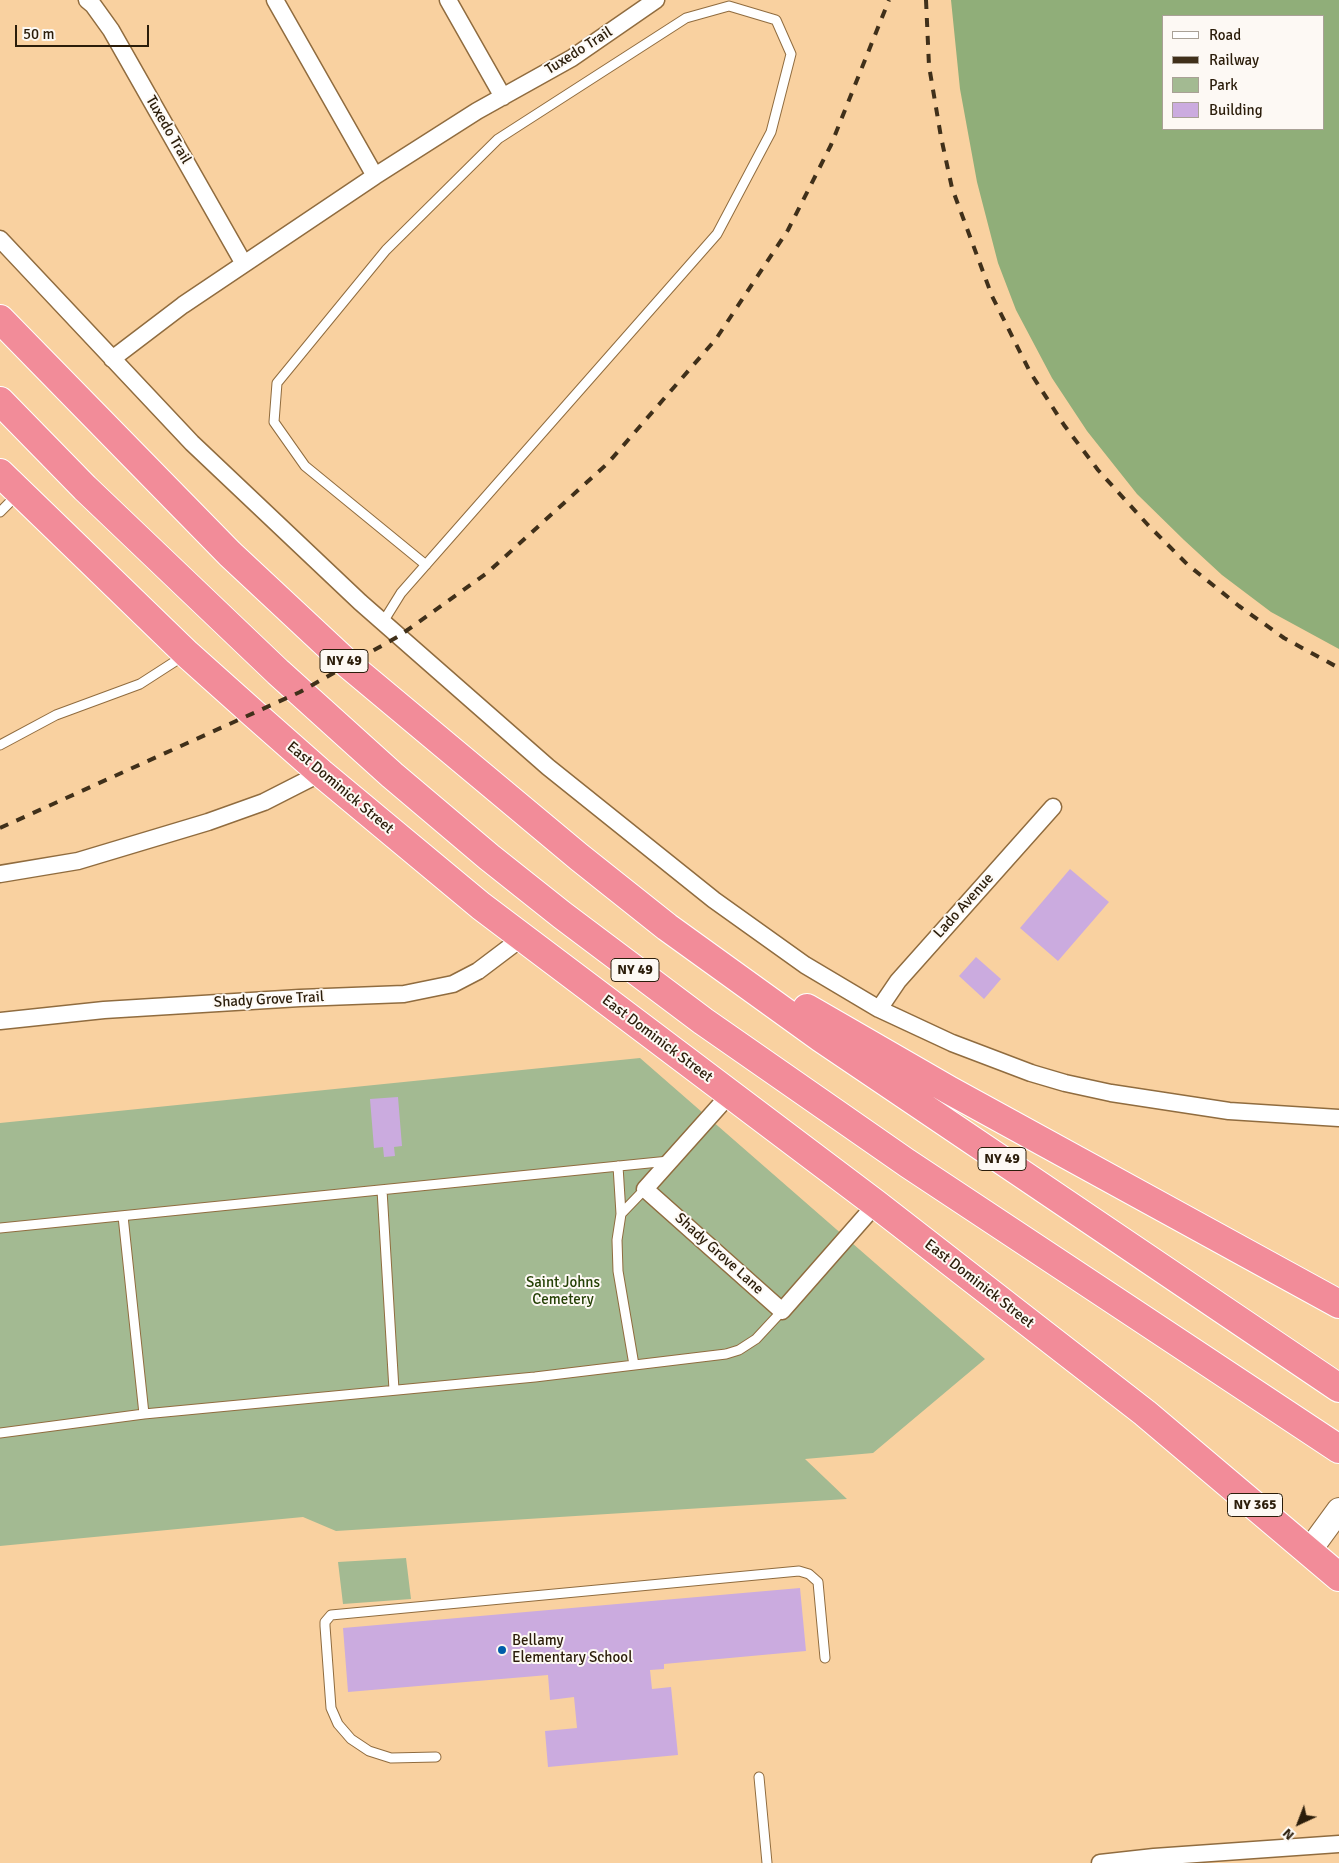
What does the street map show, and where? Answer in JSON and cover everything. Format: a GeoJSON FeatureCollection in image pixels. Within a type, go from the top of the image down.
{"type":"FeatureCollection","features":[{"type":"Feature","properties":{"kind":"highway","name":"NY 49"},"geometry":{"type":"LineString","coordinates":[[0,319],[230,554],[349,665],[579,858],[667,926],[821,1038],[1339,1388]]}},
{"type":"Feature","properties":{"kind":"highway","name":"NY 49"},"geometry":{"type":"LineString","coordinates":[[3,405],[85,488],[292,685],[489,857],[562,915],[703,1021],[907,1163],[1336,1447]]}},
{"type":"Feature","properties":{"kind":"highway","name":"East Dominick Street"},"geometry":{"type":"LineString","coordinates":[[0,473],[187,654],[321,772],[481,906],[876,1204],[1145,1413],[1339,1577]]}},
{"type":"Feature","properties":{"kind":"highway"},"geometry":{"type":"LineString","coordinates":[[667,926],[948,1090],[1339,1304]]}},
{"type":"Feature","properties":{"kind":"main road"},"geometry":{"type":"LineString","coordinates":[[1309,1551],[1339,1510]]}},
{"type":"Feature","properties":{"kind":"street","name":"Tuxedo Trail"},"geometry":{"type":"LineString","coordinates":[[87,0],[93,5],[111,30],[244,264]]}},
{"type":"Feature","properties":{"kind":"street"},"geometry":{"type":"LineString","coordinates":[[275,0],[375,176]]}},
{"type":"Feature","properties":{"kind":"street"},"geometry":{"type":"LineString","coordinates":[[448,0],[504,97]]}},
{"type":"Feature","properties":{"kind":"street","name":"Tuxedo Trail"},"geometry":{"type":"LineString","coordinates":[[112,358],[183,305],[375,176],[572,58],[654,1]]}},
{"type":"Feature","properties":{"kind":"street"},"geometry":{"type":"LineString","coordinates":[[0,239],[192,443],[383,622],[548,767],[714,900],[805,965],[879,1009],[952,1043],[1031,1073],[1065,1083],[1111,1093],[1229,1112],[1339,1118]]}},
{"type":"Feature","properties":{"kind":"street"},"geometry":{"type":"LineString","coordinates":[[0,874],[78,861],[208,822],[264,802],[321,772]]}},
{"type":"Feature","properties":{"kind":"street","name":"Lado Avenue"},"geometry":{"type":"LineString","coordinates":[[879,1009],[898,981],[1053,807]]}},
{"type":"Feature","properties":{"kind":"street","name":"Shady Grove Trail"},"geometry":{"type":"LineString","coordinates":[[0,1021],[104,1010],[300,998],[404,994],[453,984],[478,972],[523,937]]}},
{"type":"Feature","properties":{"kind":"street"},"geometry":{"type":"LineString","coordinates":[[644,1189],[730,1094]]}},
{"type":"Feature","properties":{"kind":"street","name":"Shady Grove Lane"},"geometry":{"type":"LineString","coordinates":[[644,1189],[782,1310]]}},
{"type":"Feature","properties":{"kind":"street"},"geometry":{"type":"LineString","coordinates":[[782,1310],[876,1204]]}},
{"type":"Feature","properties":{"kind":"street"},"geometry":{"type":"LineString","coordinates":[[1100,1863],[1154,1857],[1339,1844]]}},
{"type":"Feature","properties":{"kind":"lane"},"geometry":{"type":"LineString","coordinates":[[383,622],[401,593],[426,565],[717,234],[770,132],[791,54],[776,20],[729,6],[686,18],[498,139],[386,250],[277,383],[274,422],[305,466],[426,565]]}},
{"type":"Feature","properties":{"kind":"lane"},"geometry":{"type":"LineString","coordinates":[[0,512],[20,492]]}},
{"type":"Feature","properties":{"kind":"lane"},"geometry":{"type":"LineString","coordinates":[[0,745],[56,715],[140,684],[187,654]]}},
{"type":"Feature","properties":{"kind":"lane"},"geometry":{"type":"LineString","coordinates":[[0,1228],[669,1161]]}},
{"type":"Feature","properties":{"kind":"lane"},"geometry":{"type":"LineString","coordinates":[[618,1166],[621,1214],[617,1240],[618,1271],[634,1365]]}},
{"type":"Feature","properties":{"kind":"lane"},"geometry":{"type":"LineString","coordinates":[[621,1214],[644,1189]]}},
{"type":"Feature","properties":{"kind":"lane"},"geometry":{"type":"LineString","coordinates":[[382,1190],[394,1390]]}},
{"type":"Feature","properties":{"kind":"lane"},"geometry":{"type":"LineString","coordinates":[[123,1216],[144,1414]]}},
{"type":"Feature","properties":{"kind":"lane"},"geometry":{"type":"LineString","coordinates":[[0,1432],[144,1414],[394,1390],[726,1354],[738,1350],[756,1339],[782,1310]]}},
{"type":"Feature","properties":{"kind":"lane"},"geometry":{"type":"LineString","coordinates":[[436,1757],[391,1758],[369,1751],[350,1739],[338,1724],[331,1708],[325,1626],[325,1622],[331,1615],[799,1571],[809,1574],[818,1582],[825,1658]]}},
{"type":"Feature","properties":{"kind":"lane"},"geometry":{"type":"LineString","coordinates":[[759,1777],[767,1863]]}},
{"type":"Feature","properties":{"kind":"green space"},"geometry":{"type":"Polygon","coordinates":[[[951,0],[1339,0],[1339,649],[1271,612],[1222,575],[1137,494],[1087,431],[1052,378],[1016,310],[998,263],[977,182],[960,89],[951,0]]]}},
{"type":"Feature","properties":{"kind":"green space","name":"Saint Johns Cemetery"},"geometry":{"type":"Polygon","coordinates":[[[640,1058],[985,1359],[873,1453],[805,1459],[847,1499],[336,1531],[303,1517],[0,1546],[0,1123],[640,1058]]]}},
{"type":"Feature","properties":{"kind":"green space"},"geometry":{"type":"Polygon","coordinates":[[[406,1558],[411,1599],[343,1604],[338,1562],[406,1558]]]}},
{"type":"Feature","properties":{"kind":"building"},"geometry":{"type":"Polygon","coordinates":[[[1070,869],[1109,902],[1058,961],[1020,928],[1070,869]]]}},
{"type":"Feature","properties":{"kind":"building"},"geometry":{"type":"Polygon","coordinates":[[[976,957],[1001,979],[984,999],[959,976],[976,957]]]}},
{"type":"Feature","properties":{"kind":"building"},"geometry":{"type":"Polygon","coordinates":[[[398,1097],[402,1146],[394,1147],[395,1156],[384,1157],[383,1147],[374,1148],[370,1099],[398,1097]]]}},
{"type":"Feature","properties":{"kind":"building"},"geometry":{"type":"Polygon","coordinates":[[[800,1588],[806,1651],[664,1664],[664,1669],[650,1670],[652,1689],[671,1687],[678,1755],[548,1767],[545,1731],[577,1728],[574,1697],[550,1700],[548,1675],[348,1692],[343,1628],[800,1588]]]}},
{"type":"Feature","properties":{"kind":"railway"},"geometry":{"type":"LineString","coordinates":[[0,828],[300,692],[399,636],[487,573],[608,463],[716,339],[788,230],[831,145],[889,0]]}},
{"type":"Feature","properties":{"kind":"railway"},"geometry":{"type":"LineString","coordinates":[[926,0],[929,66],[952,188],[992,296],[1030,372],[1064,425],[1098,470],[1148,525],[1188,565],[1239,606],[1284,638],[1339,668]]}},
{"type":"Feature","properties":{"kind":"place","name":"Bellamy Elementary School"},"geometry":{"type":"Point","coordinates":[502,1650]}}]}
